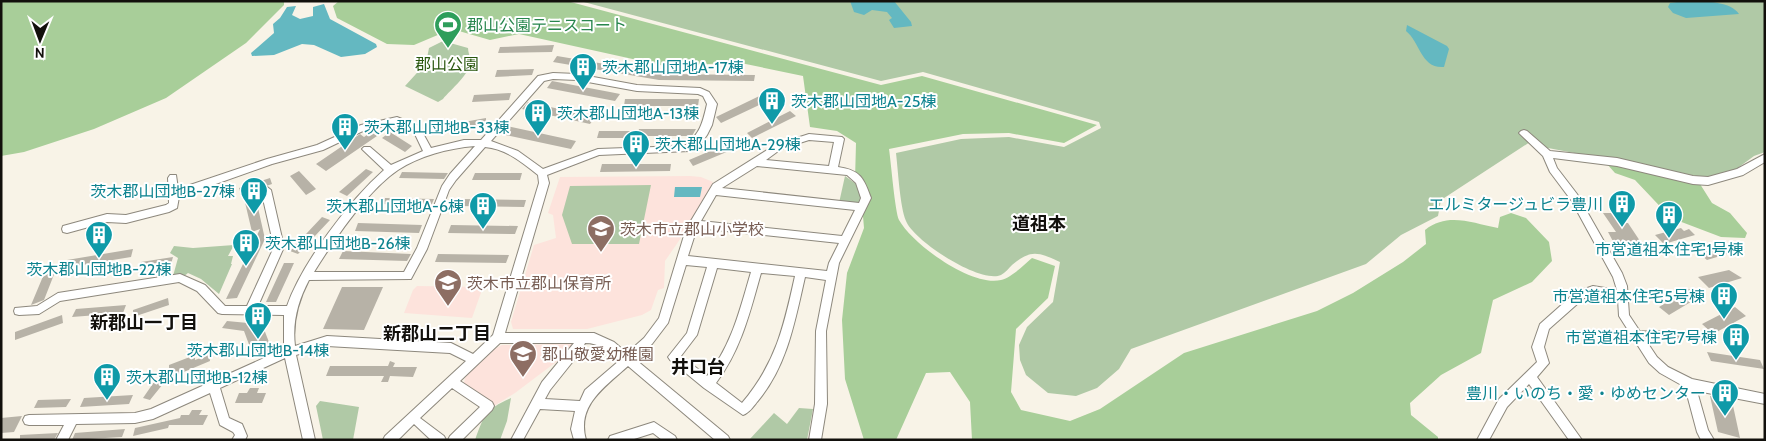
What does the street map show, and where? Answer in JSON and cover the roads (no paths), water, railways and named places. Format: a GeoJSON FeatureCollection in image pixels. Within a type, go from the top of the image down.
{"type":"FeatureCollection","features":[{"type":"Feature","properties":{"kind":"street"},"geometry":{"type":"LineString","coordinates":[[306,276],[407,276],[423,247],[445,189],[536,82],[550,76],[570,77],[638,88],[700,90],[706,94],[712,104],[704,134],[698,142],[686,149],[598,152],[542,173]]}},
{"type":"Feature","properties":{"kind":"street"},"geometry":{"type":"LineString","coordinates":[[173,195],[270,161],[320,148],[361,128],[397,120],[416,128],[429,153]]}},
{"type":"Feature","properties":{"kind":"street"},"geometry":{"type":"LineString","coordinates":[[1524,133],[1547,154],[1553,169],[1574,197],[1618,276],[1624,316],[1653,360],[1664,370],[1690,384],[1765,399]]}},
{"type":"Feature","properties":{"kind":"street"},"geometry":{"type":"LineString","coordinates":[[580,440],[577,429],[589,394],[648,341],[664,320],[694,224],[716,187],[778,147],[809,136],[839,139],[833,171]]}},
{"type":"Feature","properties":{"kind":"street"},"geometry":{"type":"LineString","coordinates":[[309,440],[288,344],[290,311],[316,258],[352,212],[390,170],[407,161],[466,142],[484,142],[504,147],[521,155],[542,173],[542,192],[498,338],[389,440]]}},
{"type":"Feature","properties":{"kind":"street"},"geometry":{"type":"LineString","coordinates":[[366,149],[390,170]]}},
{"type":"Feature","properties":{"kind":"street"},"geometry":{"type":"LineString","coordinates":[[1547,154],[1617,162],[1693,180],[1708,181],[1740,172],[1765,156]]}},
{"type":"Feature","properties":{"kind":"street"},"geometry":{"type":"LineString","coordinates":[[755,162],[849,172],[860,181],[866,198],[834,262],[821,330],[822,404],[815,440]]}},
{"type":"Feature","properties":{"kind":"street"},"geometry":{"type":"LineString","coordinates":[[67,229],[107,218],[126,219],[152,214],[174,205],[173,178]]}},
{"type":"Feature","properties":{"kind":"street"},"geometry":{"type":"LineString","coordinates":[[250,311],[279,247],[266,190]]}},
{"type":"Feature","properties":{"kind":"street"},"geometry":{"type":"LineString","coordinates":[[714,191],[861,208]]}},
{"type":"Feature","properties":{"kind":"street"},"geometry":{"type":"LineString","coordinates":[[694,224],[845,240]]}},
{"type":"Feature","properties":{"kind":"street"},"geometry":{"type":"LineString","coordinates":[[682,260],[832,276]]}},
{"type":"Feature","properties":{"kind":"street"},"geometry":{"type":"LineString","coordinates":[[713,263],[692,335],[674,357],[743,410],[771,376],[783,351],[801,273]]}},
{"type":"Feature","properties":{"kind":"street"},"geometry":{"type":"LineString","coordinates":[[708,384],[721,369],[736,343],[757,268]]}},
{"type":"Feature","properties":{"kind":"street"},"geometry":{"type":"LineString","coordinates":[[19,312],[39,310],[58,297],[180,278],[200,288],[222,310],[290,311]]}},
{"type":"Feature","properties":{"kind":"street"},"geometry":{"type":"LineString","coordinates":[[1483,440],[1503,403],[1543,363],[1538,347],[1544,327],[1580,295],[1593,290],[1622,295]]}},
{"type":"Feature","properties":{"kind":"street"},"geometry":{"type":"LineString","coordinates":[[498,338],[594,338],[610,345],[724,440]]}},
{"type":"Feature","properties":{"kind":"street"},"geometry":{"type":"LineString","coordinates":[[517,440],[546,386],[578,347],[581,338]]}},
{"type":"Feature","properties":{"kind":"street"},"geometry":{"type":"LineString","coordinates":[[29,420],[136,418],[153,414],[290,352],[327,341],[451,348],[475,360]]}},
{"type":"Feature","properties":{"kind":"street"},"geometry":{"type":"LineString","coordinates":[[1530,376],[1576,440]]}},
{"type":"Feature","properties":{"kind":"street"},"geometry":{"type":"LineString","coordinates":[[453,382],[488,406],[454,440]]}},
{"type":"Feature","properties":{"kind":"street"},"geometry":{"type":"LineString","coordinates":[[1690,384],[1703,432],[1708,440]]}},
{"type":"Feature","properties":{"kind":"street"},"geometry":{"type":"LineString","coordinates":[[214,387],[224,421],[238,428],[240,436],[238,440]]}},
{"type":"Feature","properties":{"kind":"street"},"geometry":{"type":"LineString","coordinates":[[536,404],[584,406]]}},
{"type":"Feature","properties":{"kind":"street"},"geometry":{"type":"LineString","coordinates":[[62,440],[73,418]]}},
{"type":"Feature","properties":{"kind":"street"},"geometry":{"type":"LineString","coordinates":[[419,423],[440,440]]}},
{"type":"Feature","properties":{"kind":"street"},"geometry":{"type":"LineString","coordinates":[[614,440],[654,427],[671,440]]}},
{"type":"Feature","properties":{"kind":"water"},"geometry":{"type":"Polygon","coordinates":[[[850,1],[894,1],[911,22],[912,26],[894,28],[889,20],[892,18],[887,12],[872,10],[864,15],[854,12],[850,1]]]}},
{"type":"Feature","properties":{"kind":"water"},"geometry":{"type":"Polygon","coordinates":[[[1706,1],[1722,4],[1735,9],[1739,14],[1686,18],[1673,13],[1668,7],[1670,3],[1706,1]]]}},
{"type":"Feature","properties":{"kind":"water"},"geometry":{"type":"Polygon","coordinates":[[[324,4],[330,19],[376,44],[377,47],[365,54],[341,57],[314,45],[302,44],[274,55],[252,56],[251,53],[274,33],[273,24],[280,18],[287,7],[296,6],[292,15],[300,19],[313,16],[313,7],[324,4]]]}},
{"type":"Feature","properties":{"kind":"water"},"geometry":{"type":"Polygon","coordinates":[[[1407,25],[1447,46],[1449,49],[1444,67],[1430,64],[1406,31],[1407,25]]]}},
{"type":"Feature","properties":{"kind":"water"},"geometry":{"type":"Polygon","coordinates":[[[675,187],[702,187],[700,197],[674,197],[675,187]]]}},
{"type":"Feature","properties":{"kind":"place","name":"郡山公園テニスコート"},"geometry":{"type":"Point","coordinates":[448,49]}},
{"type":"Feature","properties":{"kind":"place","name":"茨木郡山団地A-17棟"},"geometry":{"type":"Point","coordinates":[583,91]}},
{"type":"Feature","properties":{"kind":"place","name":"茨木郡山団地A-25棟"},"geometry":{"type":"Point","coordinates":[772,125]}},
{"type":"Feature","properties":{"kind":"place","name":"茨木郡山団地A-13棟"},"geometry":{"type":"Point","coordinates":[538,137]}},
{"type":"Feature","properties":{"kind":"place","name":"茨木郡山団地B-33棟"},"geometry":{"type":"Point","coordinates":[345,151]}},
{"type":"Feature","properties":{"kind":"place","name":"茨木郡山団地A-29棟"},"geometry":{"type":"Point","coordinates":[636,168]}},
{"type":"Feature","properties":{"kind":"place","name":"茨木郡山団地B-27棟"},"geometry":{"type":"Point","coordinates":[254,215]}},
{"type":"Feature","properties":{"kind":"place","name":"エルミタージュビラ豊川"},"geometry":{"type":"Point","coordinates":[1622,228]}},
{"type":"Feature","properties":{"kind":"place","name":"茨木郡山団地A-6棟"},"geometry":{"type":"Point","coordinates":[483,230]}},
{"type":"Feature","properties":{"kind":"place","name":"市営道祖本住宅1号棟"},"geometry":{"type":"Point","coordinates":[1669,239]}},
{"type":"Feature","properties":{"kind":"place","name":"茨木市立郡山小学校"},"geometry":{"type":"Point","coordinates":[601,253]}},
{"type":"Feature","properties":{"kind":"place","name":"茨木郡山団地B-22棟"},"geometry":{"type":"Point","coordinates":[99,259]}},
{"type":"Feature","properties":{"kind":"place","name":"茨木郡山団地B-26棟"},"geometry":{"type":"Point","coordinates":[246,267]}},
{"type":"Feature","properties":{"kind":"place","name":"茨木市立郡山保育所"},"geometry":{"type":"Point","coordinates":[448,307]}},
{"type":"Feature","properties":{"kind":"place","name":"市営道祖本住宅5号棟"},"geometry":{"type":"Point","coordinates":[1724,320]}},
{"type":"Feature","properties":{"kind":"place","name":"茨木郡山団地B-14棟"},"geometry":{"type":"Point","coordinates":[258,340]}},
{"type":"Feature","properties":{"kind":"place","name":"市営道祖本住宅7号棟"},"geometry":{"type":"Point","coordinates":[1736,361]}},
{"type":"Feature","properties":{"kind":"place","name":"郡山敬愛幼稚園"},"geometry":{"type":"Point","coordinates":[523,378]}},
{"type":"Feature","properties":{"kind":"place","name":"茨木郡山団地B-12棟"},"geometry":{"type":"Point","coordinates":[107,401]}},
{"type":"Feature","properties":{"kind":"place","name":"豊川・いのち・愛・ゆめセンター"},"geometry":{"type":"Point","coordinates":[1725,417]}},
{"type":"Feature","properties":{"kind":"district","name":"道祖本"},"geometry":{"type":"Point","coordinates":[1039,224]}},
{"type":"Feature","properties":{"kind":"district","name":"新郡山一丁目"},"geometry":{"type":"Point","coordinates":[144,323]}},
{"type":"Feature","properties":{"kind":"district","name":"新郡山二丁目"},"geometry":{"type":"Point","coordinates":[437,334]}},
{"type":"Feature","properties":{"kind":"district","name":"井口台"},"geometry":{"type":"Point","coordinates":[698,367]}},
{"type":"Feature","properties":{"kind":"park label","name":"郡山公園"},"geometry":{"type":"Point","coordinates":[447,64]}}]}
